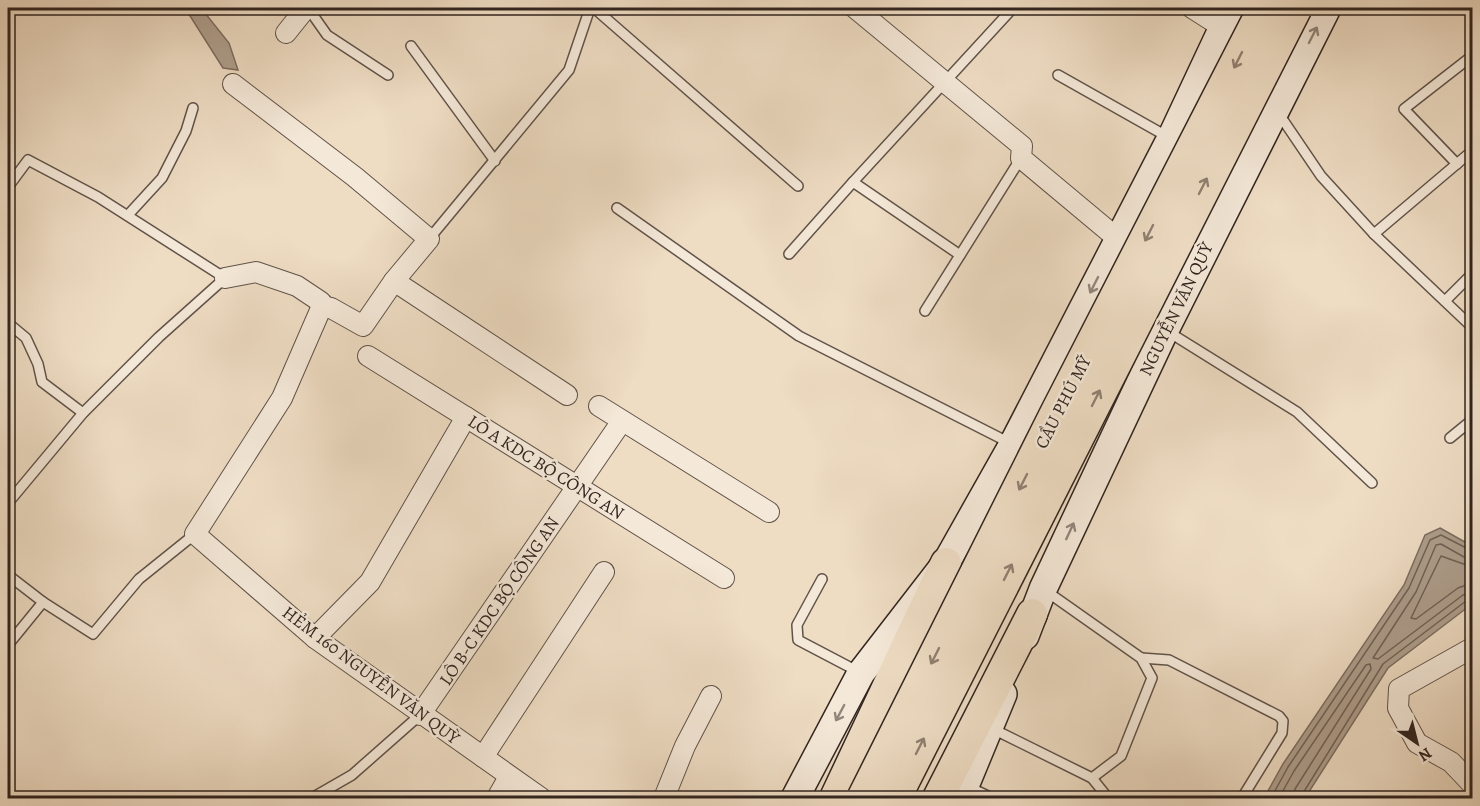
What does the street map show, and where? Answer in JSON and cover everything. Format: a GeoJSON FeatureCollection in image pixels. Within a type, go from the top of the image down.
{"type":"FeatureCollection","features":[{"type":"Feature","properties":{"kind":"highway","name":"CẦU PHÚ MỸ"},"geometry":{"type":"LineString","coordinates":[[864,798],[1058,411],[1265,8]]}},
{"type":"Feature","properties":{"kind":"highway","name":"CẦU PHÚ MỸ"},"geometry":{"type":"LineString","coordinates":[[894,798],[1295,8]]}},
{"type":"Feature","properties":{"kind":"main road"},"geometry":{"type":"LineString","coordinates":[[836,798],[946,563]]}},
{"type":"Feature","properties":{"kind":"main road","name":"NGUYỄN VĂN QUỲ"},"geometry":{"type":"LineString","coordinates":[[986,720],[1038,602]]}},
{"type":"Feature","properties":{"kind":"main road"},"geometry":{"type":"LineString","coordinates":[[938,798],[986,720]]}},
{"type":"Feature","properties":{"kind":"street"},"geometry":{"type":"LineString","coordinates":[[286,33],[307,8]]}},
{"type":"Feature","properties":{"kind":"street"},"geometry":{"type":"LineString","coordinates":[[855,8],[1023,146],[1021,158],[1118,239]]}},
{"type":"Feature","properties":{"kind":"street"},"geometry":{"type":"LineString","coordinates":[[795,798],[861,673],[946,563],[1012,444],[1171,138],[1227,17],[1192,8]]}},
{"type":"Feature","properties":{"kind":"street","name":"NGUYỄN VĂN QUỲ"},"geometry":{"type":"LineString","coordinates":[[1038,602],[1165,330],[1327,8]]}},
{"type":"Feature","properties":{"kind":"street"},"geometry":{"type":"LineString","coordinates":[[233,84],[355,177],[429,239],[394,281],[363,326],[331,308],[322,306]]}},
{"type":"Feature","properties":{"kind":"street"},"geometry":{"type":"LineString","coordinates":[[225,278],[256,272],[297,286],[321,302],[322,306]]}},
{"type":"Feature","properties":{"kind":"street"},"geometry":{"type":"LineString","coordinates":[[394,281],[567,395]]}},
{"type":"Feature","properties":{"kind":"street"},"geometry":{"type":"LineString","coordinates":[[195,534],[282,398],[322,306]]}},
{"type":"Feature","properties":{"kind":"street"},"geometry":{"type":"LineString","coordinates":[[1065,341],[1142,378]]}},
{"type":"Feature","properties":{"kind":"street","name":"LÔ A KDC BỘ CÔNG AN"},"geometry":{"type":"LineString","coordinates":[[368,356],[724,578]]}},
{"type":"Feature","properties":{"kind":"street"},"geometry":{"type":"LineString","coordinates":[[598,405],[769,512]]}},
{"type":"Feature","properties":{"kind":"street"},"geometry":{"type":"LineString","coordinates":[[315,638],[369,582],[466,417]]}},
{"type":"Feature","properties":{"kind":"street","name":"LÔ B-C KDC BỘ CÔNG AN"},"geometry":{"type":"LineString","coordinates":[[420,715],[622,420]]}},
{"type":"Feature","properties":{"kind":"street","name":"HẺM 160 NGUYỄN VĂN QUỲ"},"geometry":{"type":"LineString","coordinates":[[195,534],[315,638],[420,715],[541,798]]}},
{"type":"Feature","properties":{"kind":"street"},"geometry":{"type":"LineString","coordinates":[[483,757],[604,572]]}},
{"type":"Feature","properties":{"kind":"street"},"geometry":{"type":"LineString","coordinates":[[1473,648],[1399,689],[1398,708],[1417,743],[1451,762],[1473,784]]}},
{"type":"Feature","properties":{"kind":"street"},"geometry":{"type":"LineString","coordinates":[[664,798],[711,696]]}},
{"type":"Feature","properties":{"kind":"street","name":"NGUYỄN VĂN QUỲ"},"geometry":{"type":"LineString","coordinates":[[963,792],[986,720]]}},
{"type":"Feature","properties":{"kind":"street"},"geometry":{"type":"LineString","coordinates":[[497,798],[509,777]]}},
{"type":"Feature","properties":{"kind":"lane"},"geometry":{"type":"LineString","coordinates":[[307,8],[327,35],[388,75]]}},
{"type":"Feature","properties":{"kind":"lane"},"geometry":{"type":"LineString","coordinates":[[429,239],[568,70],[592,8],[798,186]]}},
{"type":"Feature","properties":{"kind":"lane"},"geometry":{"type":"LineString","coordinates":[[789,254],[1013,8]]}},
{"type":"Feature","properties":{"kind":"lane"},"geometry":{"type":"LineString","coordinates":[[411,46],[495,161]]}},
{"type":"Feature","properties":{"kind":"lane"},"geometry":{"type":"LineString","coordinates":[[1457,164],[1404,109],[1473,56]]}},
{"type":"Feature","properties":{"kind":"lane"},"geometry":{"type":"LineString","coordinates":[[1058,75],[1171,138]]}},
{"type":"Feature","properties":{"kind":"lane"},"geometry":{"type":"LineString","coordinates":[[128,215],[162,178],[186,132],[194,108]]}},
{"type":"Feature","properties":{"kind":"lane"},"geometry":{"type":"LineString","coordinates":[[1275,108],[1322,176],[1374,234],[1473,327]]}},
{"type":"Feature","properties":{"kind":"lane"},"geometry":{"type":"LineString","coordinates":[[1374,234],[1473,151]]}},
{"type":"Feature","properties":{"kind":"lane"},"geometry":{"type":"LineString","coordinates":[[925,311],[1021,158]]}},
{"type":"Feature","properties":{"kind":"lane"},"geometry":{"type":"LineString","coordinates":[[8,187],[28,160],[98,197],[225,278],[159,337],[84,413],[8,503]]}},
{"type":"Feature","properties":{"kind":"lane"},"geometry":{"type":"LineString","coordinates":[[853,182],[960,255]]}},
{"type":"Feature","properties":{"kind":"lane"},"geometry":{"type":"LineString","coordinates":[[617,208],[799,336],[1012,444]]}},
{"type":"Feature","properties":{"kind":"lane"},"geometry":{"type":"LineString","coordinates":[[1445,301],[1473,274]]}},
{"type":"Feature","properties":{"kind":"lane"},"geometry":{"type":"LineString","coordinates":[[8,323],[26,338],[38,364],[42,382],[84,413]]}},
{"type":"Feature","properties":{"kind":"lane"},"geometry":{"type":"LineString","coordinates":[[1165,330],[1198,347],[1297,412],[1372,483]]}},
{"type":"Feature","properties":{"kind":"lane"},"geometry":{"type":"LineString","coordinates":[[1450,438],[1473,420]]}},
{"type":"Feature","properties":{"kind":"lane"},"geometry":{"type":"LineString","coordinates":[[8,575],[93,634],[139,579],[195,534]]}},
{"type":"Feature","properties":{"kind":"lane"},"geometry":{"type":"LineString","coordinates":[[822,579],[797,625],[798,640],[861,673]]}},
{"type":"Feature","properties":{"kind":"lane"},"geometry":{"type":"LineString","coordinates":[[8,645],[44,602]]}},
{"type":"Feature","properties":{"kind":"lane"},"geometry":{"type":"LineString","coordinates":[[1038,602],[1141,658],[1169,660],[1279,716],[1283,721],[1282,733],[1242,798]]}},
{"type":"Feature","properties":{"kind":"lane"},"geometry":{"type":"LineString","coordinates":[[1092,778],[1121,756],[1152,678],[1141,658]]}},
{"type":"Feature","properties":{"kind":"lane"},"geometry":{"type":"LineString","coordinates":[[312,798],[352,776],[420,715]]}},
{"type":"Feature","properties":{"kind":"lane"},"geometry":{"type":"LineString","coordinates":[[986,720],[1092,778],[1108,798]]}},
{"type":"Feature","properties":{"kind":"lane"},"geometry":{"type":"LineString","coordinates":[[963,792],[992,798]]}},
{"type":"Feature","properties":{"kind":"water"},"geometry":{"type":"Polygon","coordinates":[[[185,8],[201,8],[229,43],[238,70],[223,68],[185,8]]]}},
{"type":"Feature","properties":{"kind":"water"},"geometry":{"type":"Polygon","coordinates":[[[1440,528],[1472,546],[1472,604],[1388,668],[1305,798],[1264,798],[1283,764],[1404,585],[1425,535],[1440,528]]]}}]}
